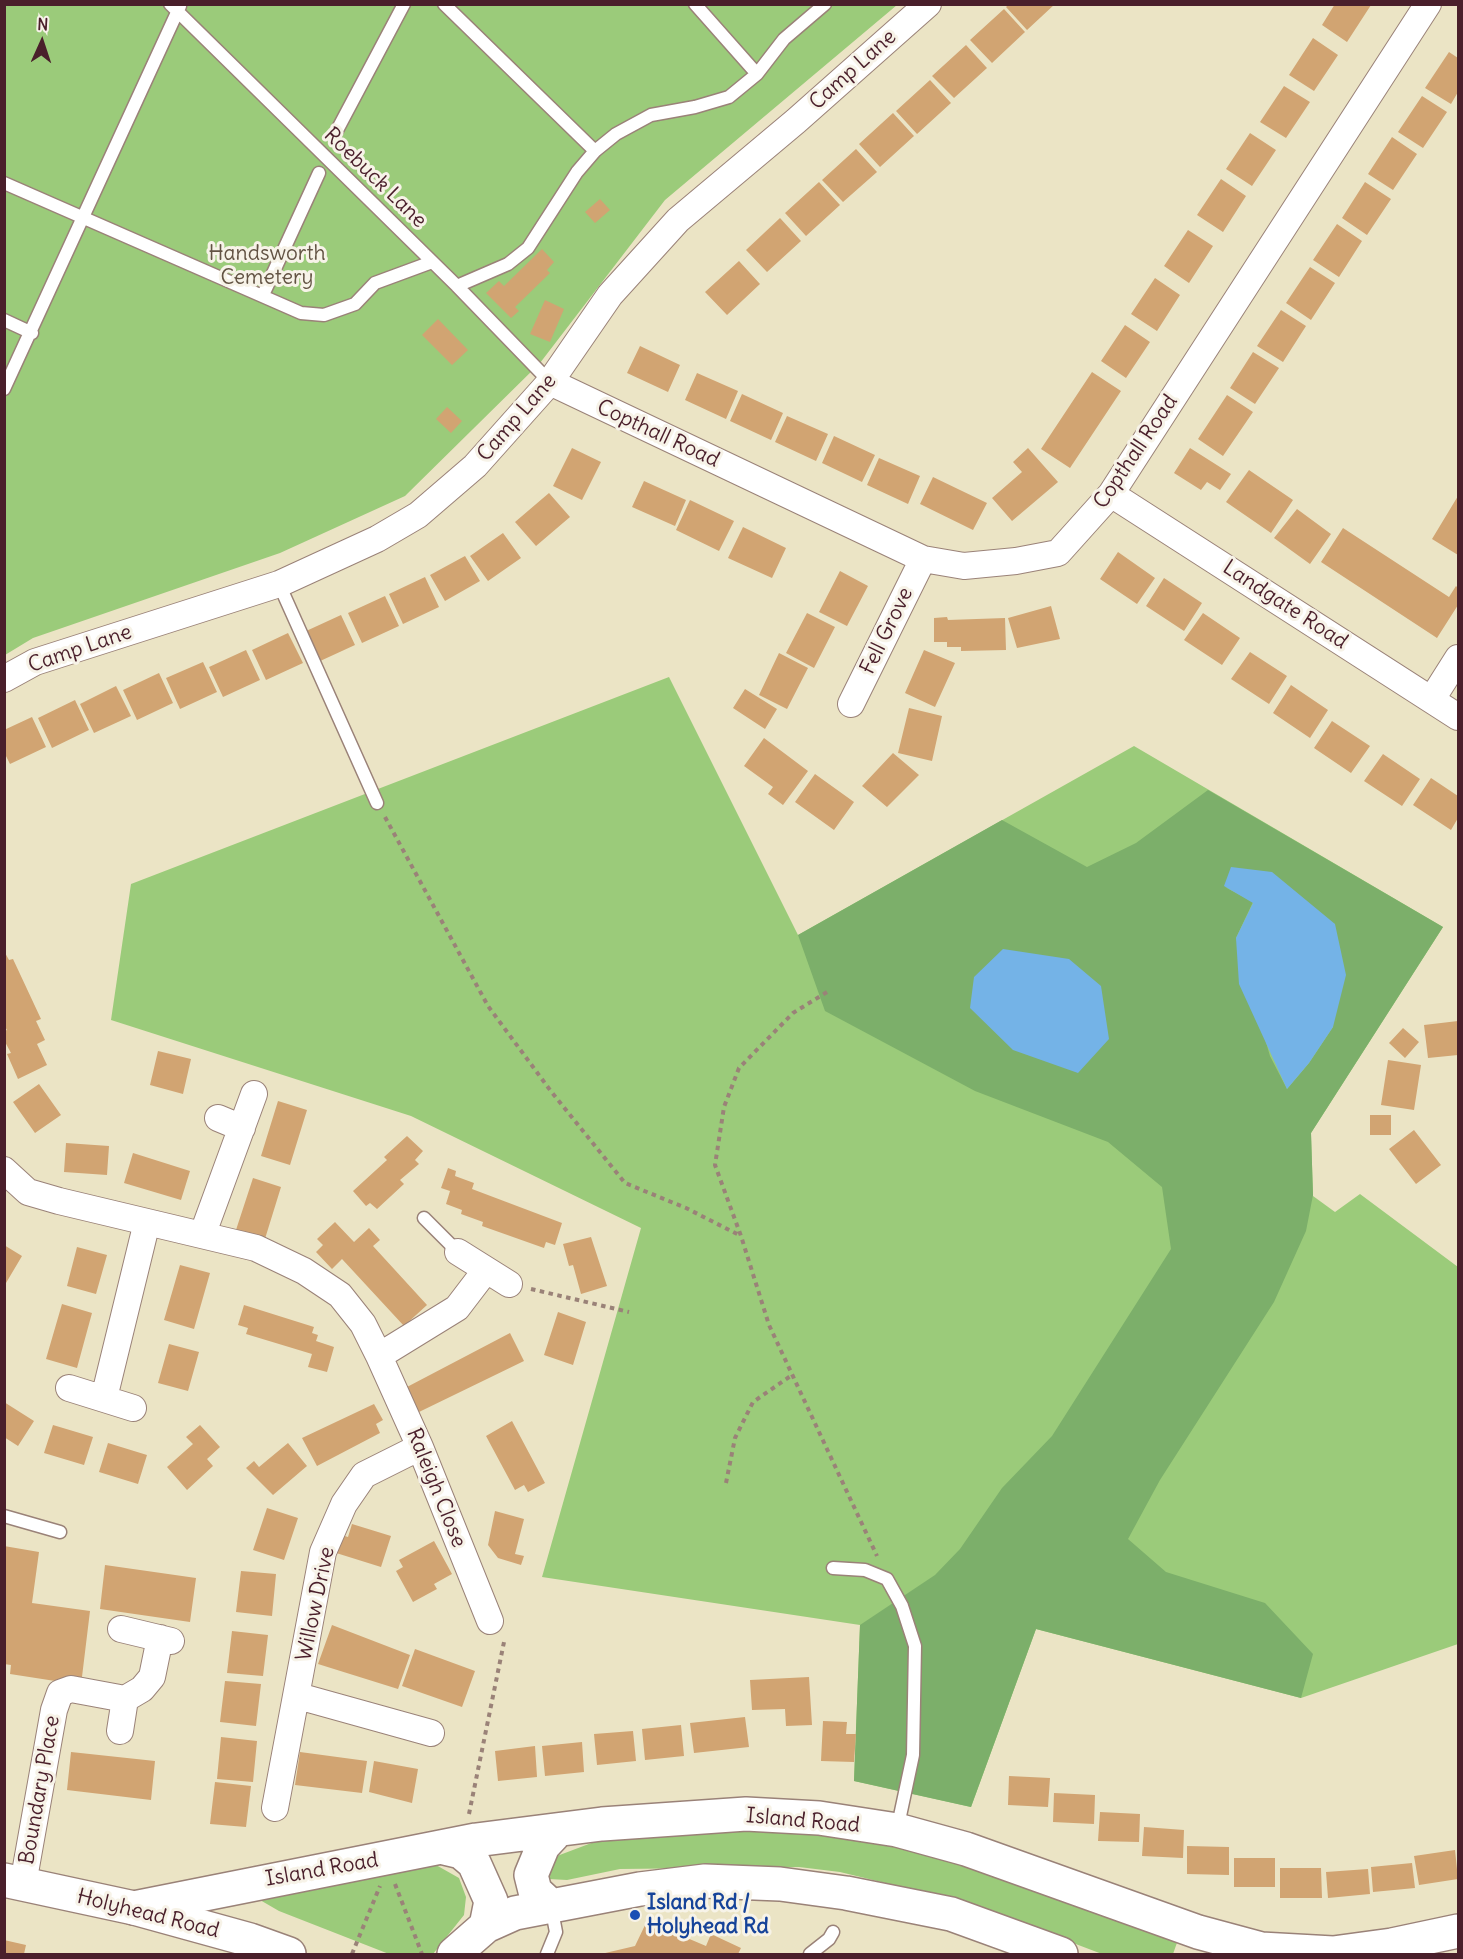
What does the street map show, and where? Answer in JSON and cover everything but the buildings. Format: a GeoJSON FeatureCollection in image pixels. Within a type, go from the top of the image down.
{"type":"FeatureCollection","features":[{"type":"Feature","properties":{"kind":"main road","name":"Island Road"},"geometry":{"type":"LineString","coordinates":[[134,1908],[476,1839],[602,1824],[746,1814],[819,1818],[897,1830],[966,1849],[1193,1943],[1333,1953],[1392,1946],[1458,1931]]}},
{"type":"Feature","properties":{"kind":"main road"},"geometry":{"type":"LineString","coordinates":[[550,1905],[535,1891],[531,1875],[543,1846],[558,1830]]}},
{"type":"Feature","properties":{"kind":"main road"},"geometry":{"type":"LineString","coordinates":[[440,1847],[461,1852],[474,1863],[491,1901],[486,1926]]}},
{"type":"Feature","properties":{"kind":"main road"},"geometry":{"type":"LineString","coordinates":[[454,1954],[486,1926],[515,1913],[550,1905],[705,1881],[780,1884],[846,1893],[951,1914],[1061,1954]]}},
{"type":"Feature","properties":{"kind":"main road","name":"Holyhead Road"},"geometry":{"type":"LineString","coordinates":[[14,1882],[134,1908],[250,1940],[289,1954]]}},
{"type":"Feature","properties":{"kind":"street","name":"Camp Lane"},"geometry":{"type":"LineString","coordinates":[[4,679],[35,662],[279,584],[377,539],[418,515],[476,466],[550,382],[610,295],[678,220],[796,121],[928,4]]}},
{"type":"Feature","properties":{"kind":"street","name":"Copthall Road"},"geometry":{"type":"LineString","coordinates":[[550,382],[923,559],[964,566],[1016,561],[1058,553],[1111,494],[1428,4]]}},
{"type":"Feature","properties":{"kind":"street","name":"Landgate Road"},"geometry":{"type":"LineString","coordinates":[[1111,494],[1458,717]]}},
{"type":"Feature","properties":{"kind":"street","name":"Fell Grove"},"geometry":{"type":"LineString","coordinates":[[851,704],[923,559]]}},
{"type":"Feature","properties":{"kind":"street"},"geometry":{"type":"LineString","coordinates":[[1432,699],[1458,657]]}},
{"type":"Feature","properties":{"kind":"street"},"geometry":{"type":"LineString","coordinates":[[203,1233],[254,1094]]}},
{"type":"Feature","properties":{"kind":"street"},"geometry":{"type":"LineString","coordinates":[[218,1118],[242,1128]]}},
{"type":"Feature","properties":{"kind":"street","name":"Raleigh Close"},"geometry":{"type":"LineString","coordinates":[[4,1170],[28,1192],[147,1222],[203,1233],[256,1248],[304,1271],[340,1295],[363,1324],[379,1356],[420,1447],[490,1621]]}},
{"type":"Feature","properties":{"kind":"street"},"geometry":{"type":"LineString","coordinates":[[104,1398],[147,1222]]}},
{"type":"Feature","properties":{"kind":"street"},"geometry":{"type":"LineString","coordinates":[[458,1252],[508,1284]]}},
{"type":"Feature","properties":{"kind":"street"},"geometry":{"type":"LineString","coordinates":[[379,1356],[457,1308],[486,1270]]}},
{"type":"Feature","properties":{"kind":"street"},"geometry":{"type":"LineString","coordinates":[[69,1388],[133,1408]]}},
{"type":"Feature","properties":{"kind":"street","name":"Willow Drive"},"geometry":{"type":"LineString","coordinates":[[275,1808],[298,1696],[306,1637],[323,1552],[344,1504],[364,1475],[420,1447]]}},
{"type":"Feature","properties":{"kind":"street"},"geometry":{"type":"LineString","coordinates":[[120,1731],[125,1699],[142,1689],[152,1677],[165,1640],[121,1629]]}},
{"type":"Feature","properties":{"kind":"street","name":"Boundary Place"},"geometry":{"type":"LineString","coordinates":[[14,1882],[54,1710],[60,1693],[71,1689],[125,1699]]}},
{"type":"Feature","properties":{"kind":"street"},"geometry":{"type":"LineString","coordinates":[[298,1696],[431,1732]]}},
{"type":"Feature","properties":{"kind":"lane"},"geometry":{"type":"LineString","coordinates":[[333,136],[404,4]]}},
{"type":"Feature","properties":{"kind":"lane"},"geometry":{"type":"LineString","coordinates":[[444,4],[595,151]]}},
{"type":"Feature","properties":{"kind":"lane"},"geometry":{"type":"LineString","coordinates":[[695,4],[757,74]]}},
{"type":"Feature","properties":{"kind":"lane"},"geometry":{"type":"LineString","coordinates":[[457,286],[508,264],[528,248],[578,172],[595,151],[616,134],[651,115],[695,107],[729,97],[757,74],[784,39],[825,4]]}},
{"type":"Feature","properties":{"kind":"lane"},"geometry":{"type":"LineString","coordinates":[[4,389],[32,333],[176,7]]}},
{"type":"Feature","properties":{"kind":"lane","name":"Roebuck Lane"},"geometry":{"type":"LineString","coordinates":[[176,7],[457,286],[550,382]]}},
{"type":"Feature","properties":{"kind":"lane"},"geometry":{"type":"LineString","coordinates":[[263,295],[319,173]]}},
{"type":"Feature","properties":{"kind":"lane"},"geometry":{"type":"LineString","coordinates":[[4,183],[300,313],[324,315],[355,304],[375,283],[432,261]]}},
{"type":"Feature","properties":{"kind":"lane"},"geometry":{"type":"LineString","coordinates":[[4,320],[32,333]]}},
{"type":"Feature","properties":{"kind":"lane"},"geometry":{"type":"LineString","coordinates":[[279,584],[377,803]]}},
{"type":"Feature","properties":{"kind":"lane"},"geometry":{"type":"LineString","coordinates":[[424,1218],[458,1252]]}},
{"type":"Feature","properties":{"kind":"lane"},"geometry":{"type":"LineString","coordinates":[[4,1516],[60,1532]]}},
{"type":"Feature","properties":{"kind":"lane"},"geometry":{"type":"LineString","coordinates":[[833,1568],[865,1570],[887,1579],[902,1606],[915,1646],[913,1755],[897,1830]]}},
{"type":"Feature","properties":{"kind":"lane"},"geometry":{"type":"LineString","coordinates":[[548,1954],[556,1932],[550,1905]]}},
{"type":"Feature","properties":{"kind":"lane"},"geometry":{"type":"LineString","coordinates":[[810,1954],[829,1940],[833,1932]]}},
{"type":"Feature","properties":{"kind":"path"},"geometry":{"type":"LineString","coordinates":[[377,803],[488,1006],[550,1090],[625,1183],[686,1208],[741,1236]]}},
{"type":"Feature","properties":{"kind":"path"},"geometry":{"type":"LineString","coordinates":[[827,992],[793,1013],[740,1068],[724,1107],[715,1165],[741,1236],[769,1325],[861,1517],[887,1579]]}},
{"type":"Feature","properties":{"kind":"path"},"geometry":{"type":"LineString","coordinates":[[508,1284],[629,1312]]}},
{"type":"Feature","properties":{"kind":"path"},"geometry":{"type":"LineString","coordinates":[[726,1482],[735,1438],[753,1402],[792,1375]]}},
{"type":"Feature","properties":{"kind":"path"},"geometry":{"type":"LineString","coordinates":[[467,1826],[504,1642],[490,1621]]}},
{"type":"Feature","properties":{"kind":"path"},"geometry":{"type":"LineString","coordinates":[[352,1954],[380,1889],[385,1859]]}},
{"type":"Feature","properties":{"kind":"path"},"geometry":{"type":"LineString","coordinates":[[385,1859],[422,1954]]}},
{"type":"Feature","properties":{"kind":"green space","name":"Handsworth Cemetery"},"geometry":{"type":"Polygon","coordinates":[[[5,5],[897,5],[665,200],[540,363],[405,496],[280,553],[33,638],[5,655],[5,5]]]}},
{"type":"Feature","properties":{"kind":"green space"},"geometry":{"type":"Polygon","coordinates":[[[669,677],[798,935],[1134,746],[1443,927],[1311,1133],[1313,1196],[1335,1212],[1360,1194],[1458,1267],[1458,1644],[1301,1698],[1036,1629],[971,1807],[854,1781],[860,1625],[542,1577],[641,1228],[411,1116],[111,1020],[131,884],[669,677]]]}},
{"type":"Feature","properties":{"kind":"green space"},"geometry":{"type":"Polygon","coordinates":[[[1208,790],[1443,927],[1311,1133],[1313,1195],[1306,1231],[1274,1302],[1160,1480],[1128,1539],[1166,1572],[1265,1603],[1313,1654],[1301,1698],[1036,1629],[971,1807],[854,1781],[860,1625],[935,1575],[960,1549],[1002,1488],[1052,1436],[1171,1249],[1162,1187],[1108,1142],[975,1091],[825,1011],[798,935],[1002,820],[1087,867],[1136,843],[1208,790]],[[1225,887],[1253,902],[1236,938],[1270,1056],[1287,1089],[1309,1063],[1333,1027],[1335,924],[1225,887]]]}},
{"type":"Feature","properties":{"kind":"green space"},"geometry":{"type":"Polygon","coordinates":[[[757,1823],[892,1840],[1179,1937],[1173,1954],[1102,1954],[968,1903],[840,1872],[799,1867],[620,1869],[567,1880],[549,1879],[548,1863],[557,1856],[610,1836],[757,1823]]]}},
{"type":"Feature","properties":{"kind":"green space"},"geometry":{"type":"Polygon","coordinates":[[[436,1865],[459,1878],[466,1897],[464,1915],[433,1954],[389,1954],[279,1911],[260,1900],[436,1865]]]}},
{"type":"Feature","properties":{"kind":"water"},"geometry":{"type":"Polygon","coordinates":[[[1231,867],[1272,872],[1335,924],[1346,975],[1333,1027],[1309,1063],[1287,1089],[1239,984],[1236,938],[1253,903],[1224,886],[1231,867]]]}},
{"type":"Feature","properties":{"kind":"water"},"geometry":{"type":"Polygon","coordinates":[[[1003,949],[1069,959],[1101,986],[1109,1039],[1078,1073],[1013,1050],[970,1008],[974,977],[1003,949]]]}},
{"type":"Feature","properties":{"kind":"place","name":"Island Rd / Holyhead Rd"},"geometry":{"type":"Point","coordinates":[635,1915]}}]}
